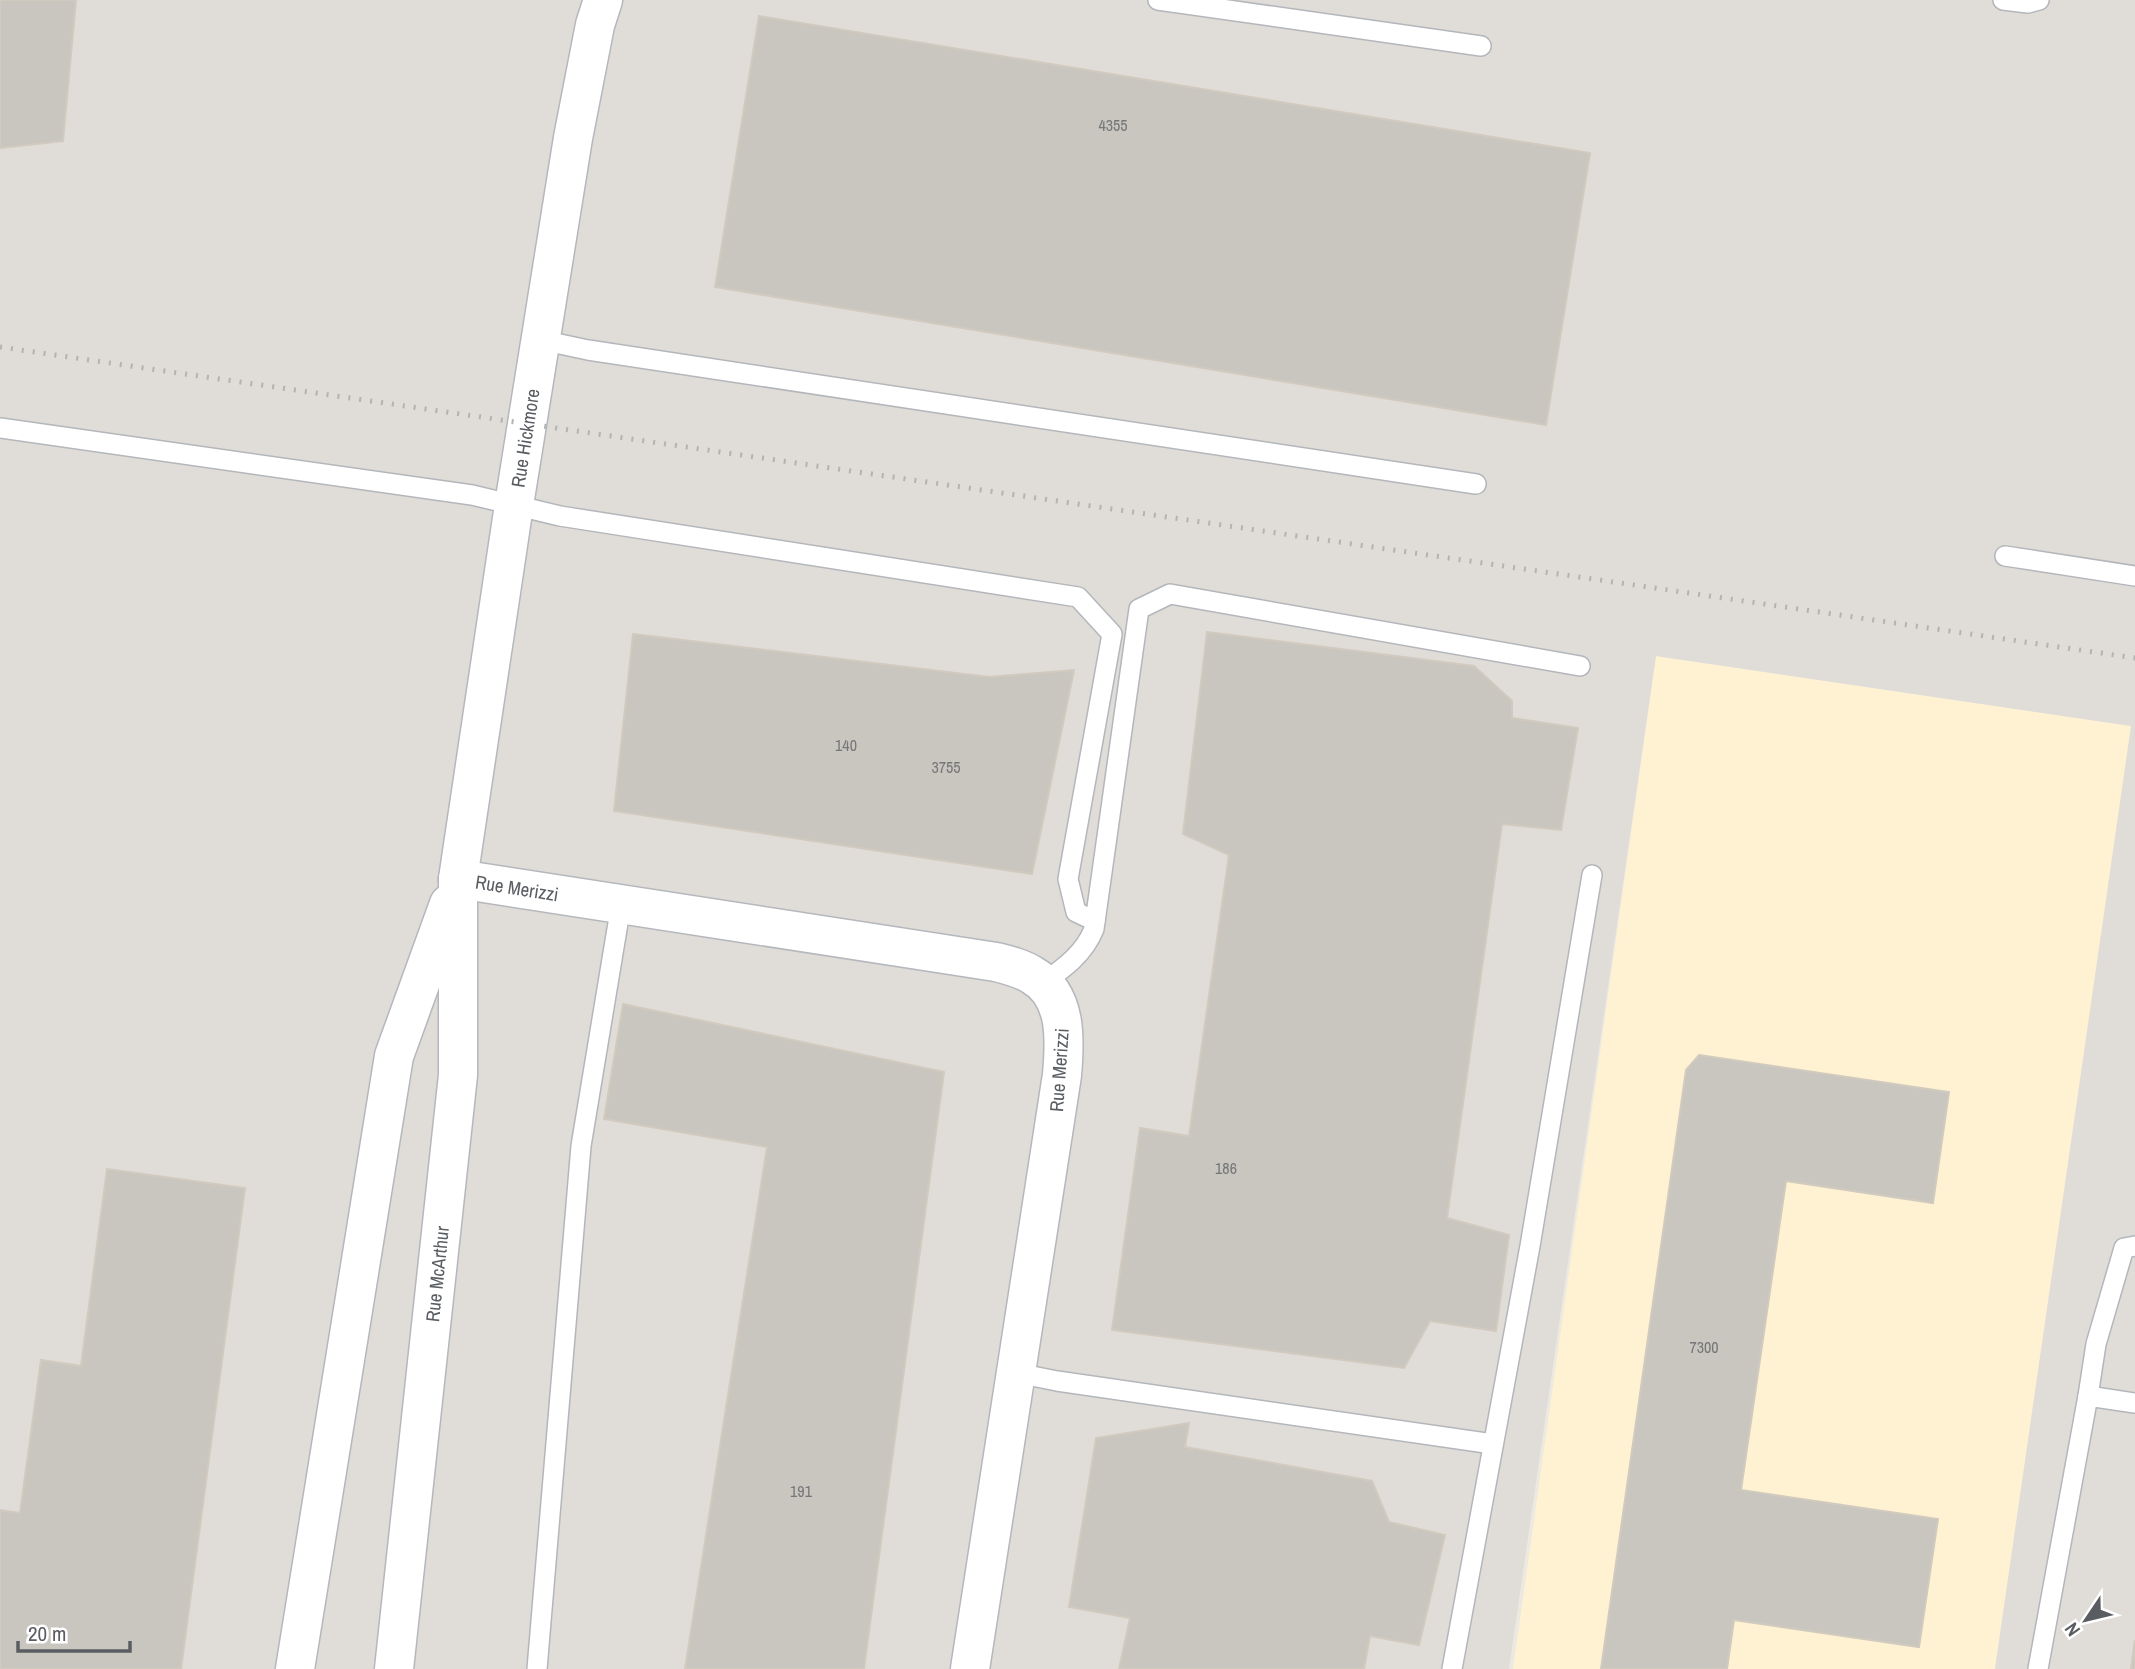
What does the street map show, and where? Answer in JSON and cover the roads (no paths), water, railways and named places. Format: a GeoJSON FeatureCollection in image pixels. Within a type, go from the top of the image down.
{"type":"FeatureCollection","features":[{"type":"Feature","properties":{"kind":"street","name":"Rue Hickmore"},"geometry":{"type":"LineString","coordinates":[[458,879],[514,505],[582,89],[603,0]]}},
{"type":"Feature","properties":{"kind":"street","name":"Rue Merizzi"},"geometry":{"type":"LineString","coordinates":[[458,879],[996,962],[1033,975],[1043,983],[1057,1004],[1063,1027],[1064,1053],[970,1669]]}},
{"type":"Feature","properties":{"kind":"street"},"geometry":{"type":"LineString","coordinates":[[295,1669],[394,1056],[458,879]]}},
{"type":"Feature","properties":{"kind":"street","name":"Rue McArthur"},"geometry":{"type":"LineString","coordinates":[[394,1669],[458,1074],[458,879]]}},
{"type":"Feature","properties":{"kind":"lane"},"geometry":{"type":"LineString","coordinates":[[1158,0],[1220,4],[1481,46]]}},
{"type":"Feature","properties":{"kind":"lane"},"geometry":{"type":"LineString","coordinates":[[2003,0],[2028,4],[2039,0]]}},
{"type":"Feature","properties":{"kind":"lane"},"geometry":{"type":"LineString","coordinates":[[541,340],[588,350],[1476,484]]}},
{"type":"Feature","properties":{"kind":"lane"},"geometry":{"type":"LineString","coordinates":[[0,428],[472,495],[574,518],[1078,597],[1112,634],[1068,879],[1076,912],[1095,921]]}},
{"type":"Feature","properties":{"kind":"lane"},"geometry":{"type":"LineString","coordinates":[[2005,556],[2135,576]]}},
{"type":"Feature","properties":{"kind":"lane"},"geometry":{"type":"LineString","coordinates":[[1043,983],[1086,947],[1095,921],[1139,609],[1170,594],[1580,666]]}},
{"type":"Feature","properties":{"kind":"lane"},"geometry":{"type":"LineString","coordinates":[[1452,1669],[1530,1246],[1592,875]]}},
{"type":"Feature","properties":{"kind":"lane"},"geometry":{"type":"LineString","coordinates":[[537,1669],[581,1146],[621,905]]}},
{"type":"Feature","properties":{"kind":"lane"},"geometry":{"type":"LineString","coordinates":[[2038,1669],[2096,1344],[2124,1248],[2135,1246]]}},
{"type":"Feature","properties":{"kind":"lane"},"geometry":{"type":"LineString","coordinates":[[1017,1373],[1493,1444]]}},
{"type":"Feature","properties":{"kind":"lane"},"geometry":{"type":"LineString","coordinates":[[2088,1396],[2135,1403]]}},
{"type":"Feature","properties":{"kind":"railway"},"geometry":{"type":"LineString","coordinates":[[0,347],[2135,658]]}}]}
